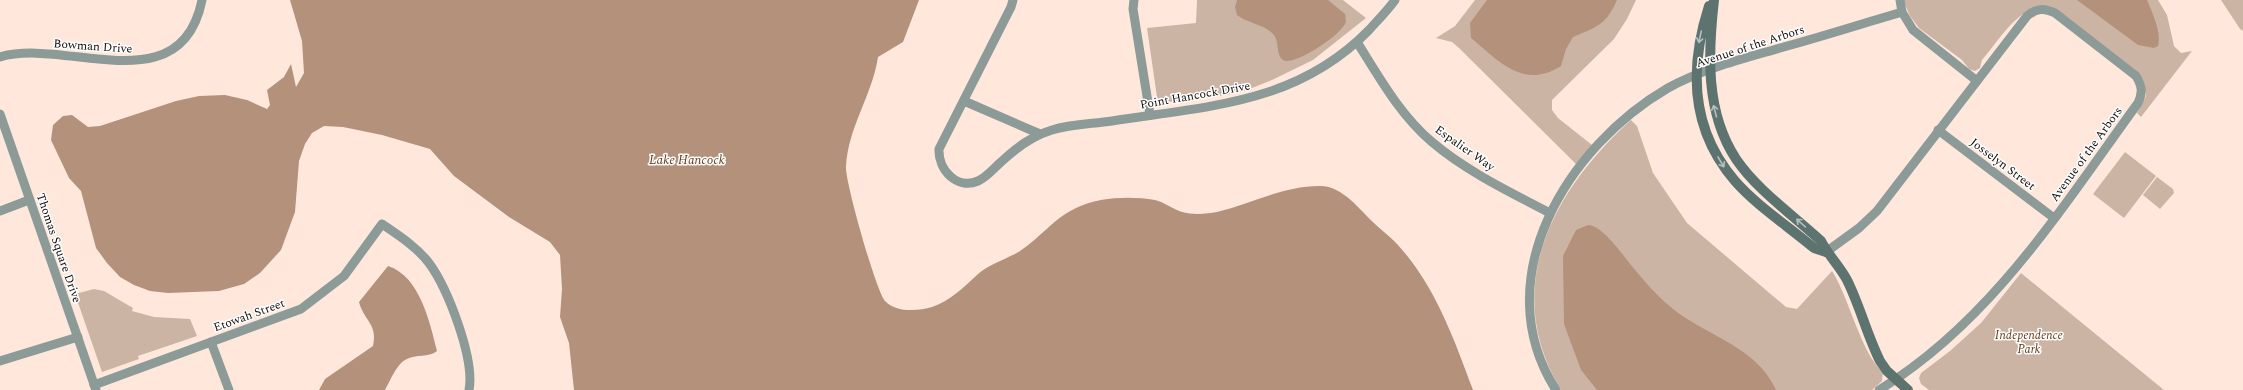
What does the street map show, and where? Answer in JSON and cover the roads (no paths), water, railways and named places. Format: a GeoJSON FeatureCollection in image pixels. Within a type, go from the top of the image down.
{"type":"FeatureCollection","features":[{"type":"Feature","properties":{"kind":"street","name":"Bowman Drive"},"geometry":{"type":"LineString","coordinates":[[0,57],[31,54],[127,61],[158,56],[174,47],[187,35],[195,24],[202,0]]}},
{"type":"Feature","properties":{"kind":"street","name":"Point Hancock Drive"},"geometry":{"type":"LineString","coordinates":[[1013,0],[1012,7],[939,149],[939,157],[943,169],[953,179],[967,183],[979,181],[1019,145],[1040,134],[1066,127],[1235,102],[1271,92],[1314,72],[1357,42],[1395,0]]}},
{"type":"Feature","properties":{"kind":"street"},"geometry":{"type":"LineString","coordinates":[[1134,0],[1133,9],[1150,115]]}},
{"type":"Feature","properties":{"kind":"street"},"geometry":{"type":"LineString","coordinates":[[1713,0],[1710,69],[1717,117],[1725,140],[1736,159],[1751,178],[1821,241],[1826,252]]}},
{"type":"Feature","properties":{"kind":"street"},"geometry":{"type":"LineString","coordinates":[[1713,0],[1697,51],[1697,75],[1701,119],[1714,149],[1725,168],[1750,195],[1814,248],[1826,252],[1836,261],[1847,280],[1880,361],[1896,380],[1908,390]]}},
{"type":"Feature","properties":{"kind":"street"},"geometry":{"type":"LineString","coordinates":[[1900,0],[1902,12],[1912,30],[1977,81]]}},
{"type":"Feature","properties":{"kind":"street","name":"Avenue of the Arbors"},"geometry":{"type":"LineString","coordinates":[[1826,252],[1859,228],[1877,211],[2027,16],[2034,11],[2041,9],[2055,13],[2136,76],[2140,82],[2141,96],[2138,103],[2054,218],[2003,282],[1958,331],[1896,380],[1879,390]]}},
{"type":"Feature","properties":{"kind":"street","name":"Avenue of the Arbors"},"geometry":{"type":"LineString","coordinates":[[1556,390],[1540,358],[1531,320],[1531,273],[1535,253],[1550,213],[1597,145],[1620,123],[1668,88],[1710,69],[1902,12]]}},
{"type":"Feature","properties":{"kind":"street","name":"Espalier Way"},"geometry":{"type":"LineString","coordinates":[[1357,42],[1396,103],[1431,142],[1469,168],[1550,213]]}},
{"type":"Feature","properties":{"kind":"street"},"geometry":{"type":"LineString","coordinates":[[964,101],[1040,134]]}},
{"type":"Feature","properties":{"kind":"street","name":"Thomas Square Drive"},"geometry":{"type":"LineString","coordinates":[[0,114],[95,388]]}},
{"type":"Feature","properties":{"kind":"street","name":"Josselyn Street"},"geometry":{"type":"LineString","coordinates":[[1938,130],[2054,218]]}},
{"type":"Feature","properties":{"kind":"street"},"geometry":{"type":"LineString","coordinates":[[0,210],[29,200]]}},
{"type":"Feature","properties":{"kind":"street","name":"Etowah Street"},"geometry":{"type":"LineString","coordinates":[[95,388],[211,342],[301,309],[344,276],[382,224],[402,238],[429,263],[448,298],[465,346],[470,383],[469,390]]}},
{"type":"Feature","properties":{"kind":"street"},"geometry":{"type":"LineString","coordinates":[[0,361],[78,337]]}},
{"type":"Feature","properties":{"kind":"street"},"geometry":{"type":"LineString","coordinates":[[211,342],[229,390]]}},
{"type":"Feature","properties":{"kind":"water","name":"Lake Hancock"},"geometry":{"type":"Polygon","coordinates":[[[290,0],[919,0],[903,42],[878,57],[871,85],[851,138],[846,167],[850,192],[868,258],[881,293],[885,301],[890,305],[895,308],[914,310],[932,307],[945,301],[982,271],[1020,251],[1061,217],[1085,204],[1115,198],[1145,199],[1158,201],[1182,212],[1190,214],[1204,214],[1230,209],[1293,189],[1319,186],[1327,187],[1350,199],[1378,227],[1395,241],[1410,260],[1433,295],[1442,313],[1451,332],[1473,390],[574,390],[569,343],[560,317],[562,289],[560,255],[550,242],[509,217],[454,176],[430,149],[382,135],[343,127],[324,126],[312,133],[305,144],[299,161],[295,212],[281,250],[260,273],[244,284],[219,291],[168,293],[150,291],[134,285],[120,277],[96,248],[81,191],[69,178],[51,140],[53,125],[63,116],[72,115],[88,127],[100,126],[176,101],[199,96],[225,95],[247,100],[267,109],[270,105],[267,90],[284,77],[291,64],[296,87],[304,73],[302,41],[290,0]]]}},
{"type":"Feature","properties":{"kind":"water"},"geometry":{"type":"Polygon","coordinates":[[[1237,0],[1328,0],[1345,14],[1346,22],[1336,34],[1319,47],[1300,58],[1285,61],[1278,52],[1275,36],[1272,33],[1237,15],[1235,7],[1237,0]]]}},
{"type":"Feature","properties":{"kind":"water"},"geometry":{"type":"Polygon","coordinates":[[[1487,0],[1617,0],[1605,20],[1588,31],[1573,37],[1566,49],[1561,66],[1547,73],[1535,75],[1523,74],[1512,70],[1471,38],[1470,23],[1487,0]]]}},
{"type":"Feature","properties":{"kind":"water"},"geometry":{"type":"Polygon","coordinates":[[[2077,0],[2147,0],[2158,29],[2158,46],[2154,48],[2138,45],[2077,0]]]}},
{"type":"Feature","properties":{"kind":"water"},"geometry":{"type":"Polygon","coordinates":[[[1588,225],[1593,226],[1605,235],[1651,288],[1673,309],[1744,353],[1757,363],[1768,375],[1776,390],[1597,390],[1581,370],[1564,324],[1563,256],[1576,230],[1588,225]]]}},
{"type":"Feature","properties":{"kind":"water"},"geometry":{"type":"Polygon","coordinates":[[[388,266],[399,271],[416,290],[427,314],[437,351],[403,361],[394,373],[385,390],[319,390],[325,379],[373,346],[374,333],[359,302],[388,266]]]}},
{"type":"Feature","properties":{"kind":"park label","name":"Independence Park"},"geometry":{"type":"Point","coordinates":[2029,342]}}]}
